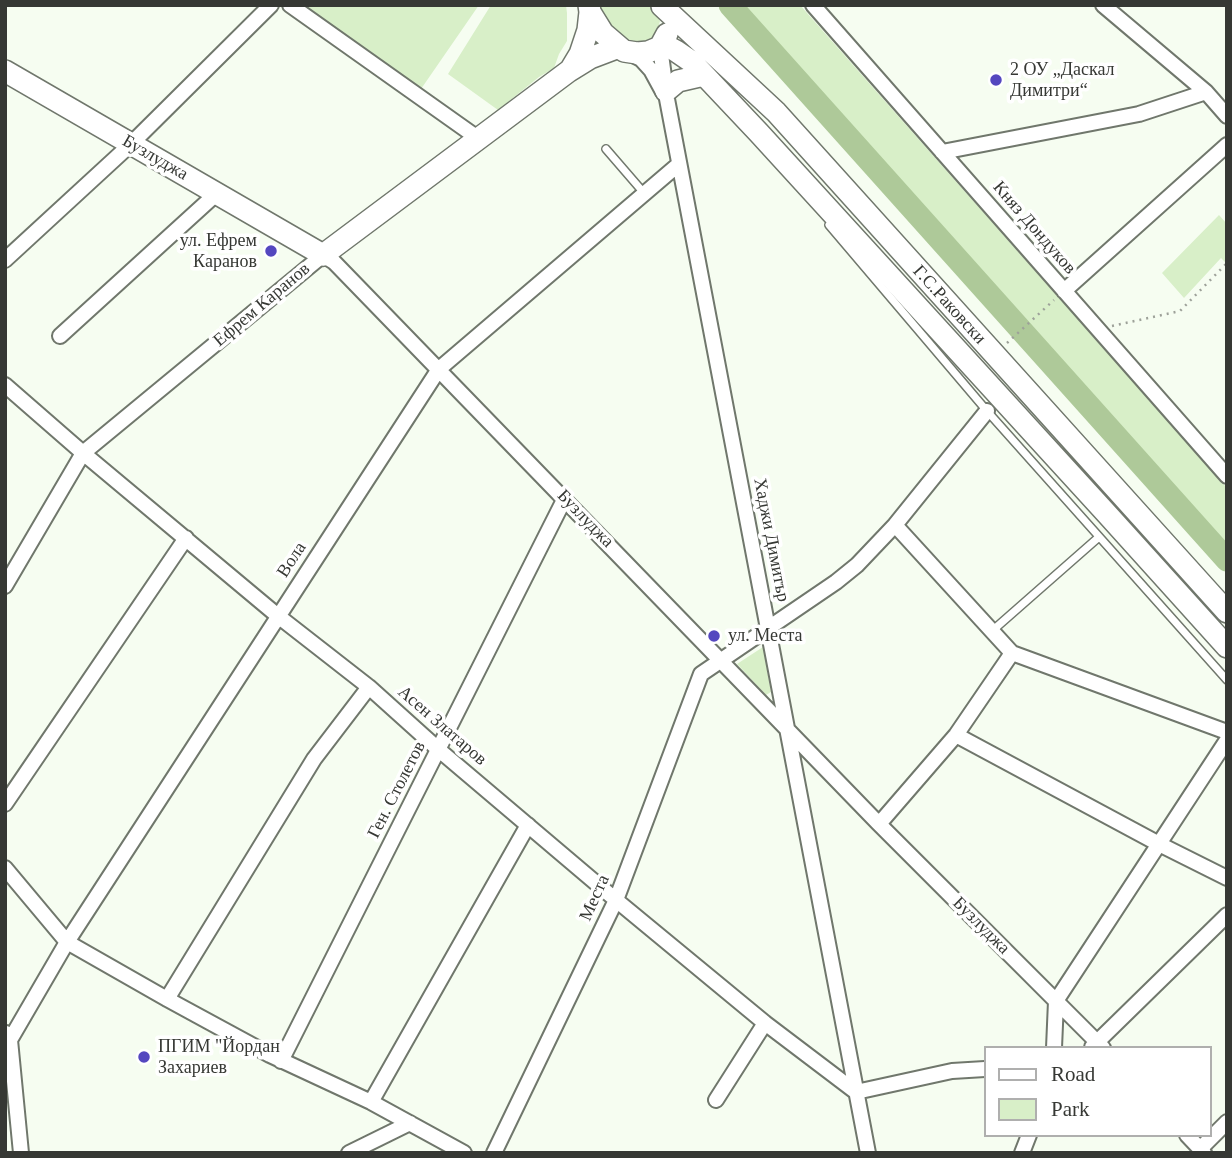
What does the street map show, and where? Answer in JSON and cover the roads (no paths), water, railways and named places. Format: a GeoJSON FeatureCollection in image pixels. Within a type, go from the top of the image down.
{"type":"FeatureCollection","features":[{"type":"Feature","properties":{"kind":"street"},"geometry":{"type":"LineString","coordinates":[[5,260],[131,144],[271,5]]}},
{"type":"Feature","properties":{"kind":"street"},"geometry":{"type":"LineString","coordinates":[[290,5],[479,139]]}},
{"type":"Feature","properties":{"kind":"street","name":"Княз Дондуков"},"geometry":{"type":"LineString","coordinates":[[813,5],[1227,476]]}},
{"type":"Feature","properties":{"kind":"street"},"geometry":{"type":"LineString","coordinates":[[1103,5],[1206,92],[1227,116]]}},
{"type":"Feature","properties":{"kind":"street"},"geometry":{"type":"LineString","coordinates":[[661,46],[668,25],[662,6]]}},
{"type":"Feature","properties":{"kind":"street","name":"Г.С.Раковски"},"geometry":{"type":"LineString","coordinates":[[662,6],[776,112],[1227,612]]}},
{"type":"Feature","properties":{"kind":"street"},"geometry":{"type":"LineString","coordinates":[[590,9],[603,33],[641,59],[666,95],[678,81],[704,75]]}},
{"type":"Feature","properties":{"kind":"street"},"geometry":{"type":"LineString","coordinates":[[569,71],[580,54],[588,30],[590,9]]}},
{"type":"Feature","properties":{"kind":"street","name":"Ефрем Каранов"},"geometry":{"type":"LineString","coordinates":[[7,580],[83,453],[323,255],[590,58],[625,50],[648,52],[661,46]]}},
{"type":"Feature","properties":{"kind":"street","name":"Г.С.Раковски"},"geometry":{"type":"LineString","coordinates":[[661,46],[676,51],[692,62],[759,133],[1227,647]]}},
{"type":"Feature","properties":{"kind":"street","name":"Хаджи Димитър"},"geometry":{"type":"LineString","coordinates":[[661,46],[666,95],[868,1153]]}},
{"type":"Feature","properties":{"kind":"street","name":"Бузлуджа"},"geometry":{"type":"LineString","coordinates":[[5,71],[334,262],[1098,1046]]}},
{"type":"Feature","properties":{"kind":"street"},"geometry":{"type":"LineString","coordinates":[[942,152],[1139,114],[1206,92]]}},
{"type":"Feature","properties":{"kind":"street"},"geometry":{"type":"LineString","coordinates":[[1064,291],[1227,145]]}},
{"type":"Feature","properties":{"kind":"street","name":"Вола"},"geometry":{"type":"LineString","coordinates":[[8,1036],[439,369],[679,164]]}},
{"type":"Feature","properties":{"kind":"street"},"geometry":{"type":"LineString","coordinates":[[60,336],[216,194]]}},
{"type":"Feature","properties":{"kind":"street","name":"Асен Златаров"},"geometry":{"type":"LineString","coordinates":[[5,385],[278,616],[369,687],[439,750],[765,1023],[856,1092]]}},
{"type":"Feature","properties":{"kind":"street","name":"Места"},"geometry":{"type":"LineString","coordinates":[[494,1153],[617,900],[701,674],[857,565],[895,526],[987,411]]}},
{"type":"Feature","properties":{"kind":"street","name":"Ген. Столетов"},"geometry":{"type":"LineString","coordinates":[[281,1061],[565,499]]}},
{"type":"Feature","properties":{"kind":"street"},"geometry":{"type":"LineString","coordinates":[[895,526],[1012,653],[1227,733]]}},
{"type":"Feature","properties":{"kind":"street"},"geometry":{"type":"LineString","coordinates":[[5,804],[186,538]]}},
{"type":"Feature","properties":{"kind":"street"},"geometry":{"type":"LineString","coordinates":[[879,824],[956,736],[1012,653]]}},
{"type":"Feature","properties":{"kind":"street"},"geometry":{"type":"LineString","coordinates":[[167,999],[314,759],[369,687]]}},
{"type":"Feature","properties":{"kind":"street"},"geometry":{"type":"LineString","coordinates":[[956,736],[1159,845],[1227,878]]}},
{"type":"Feature","properties":{"kind":"street"},"geometry":{"type":"LineString","coordinates":[[1054,1046],[1056,1001],[1227,740]]}},
{"type":"Feature","properties":{"kind":"street"},"geometry":{"type":"LineString","coordinates":[[371,1102],[528,825]]}},
{"type":"Feature","properties":{"kind":"street"},"geometry":{"type":"LineString","coordinates":[[5,868],[67,942],[281,1061],[371,1102],[464,1153]]}},
{"type":"Feature","properties":{"kind":"street"},"geometry":{"type":"LineString","coordinates":[[1098,1046],[1227,915]]}},
{"type":"Feature","properties":{"kind":"street"},"geometry":{"type":"LineString","coordinates":[[716,1100],[765,1023]]}},
{"type":"Feature","properties":{"kind":"street"},"geometry":{"type":"LineString","coordinates":[[8,1036],[21,1153]]}},
{"type":"Feature","properties":{"kind":"street"},"geometry":{"type":"LineString","coordinates":[[856,1092],[952,1071],[984,1069]]}},
{"type":"Feature","properties":{"kind":"street"},"geometry":{"type":"LineString","coordinates":[[1189,1137],[1202,1151],[1227,1122]]}},
{"type":"Feature","properties":{"kind":"street"},"geometry":{"type":"LineString","coordinates":[[349,1153],[410,1123]]}},
{"type":"Feature","properties":{"kind":"lane"},"geometry":{"type":"LineString","coordinates":[[759,133],[776,163],[794,184]]}},
{"type":"Feature","properties":{"kind":"lane"},"geometry":{"type":"LineString","coordinates":[[606,149],[645,194]]}},
{"type":"Feature","properties":{"kind":"lane"},"geometry":{"type":"LineString","coordinates":[[820,215],[987,411],[1227,680]]}},
{"type":"Feature","properties":{"kind":"lane"},"geometry":{"type":"LineString","coordinates":[[992,631],[1099,537]]}},
{"type":"Feature","properties":{"kind":"waterway"},"geometry":{"type":"LineString","coordinates":[[730,5],[1227,560]]}},
{"type":"Feature","properties":{"kind":"place","name":"2 ОУ „Даскал Димитри“"},"geometry":{"type":"Point","coordinates":[996,80]}},
{"type":"Feature","properties":{"kind":"place","name":"ул. Ефрем Каранов"},"geometry":{"type":"Point","coordinates":[271,251]}},
{"type":"Feature","properties":{"kind":"place","name":"ул. Места"},"geometry":{"type":"Point","coordinates":[714,636]}},
{"type":"Feature","properties":{"kind":"place","name":"ПГИМ \"Йордан Захариев"},"geometry":{"type":"Point","coordinates":[144,1057]}}]}
